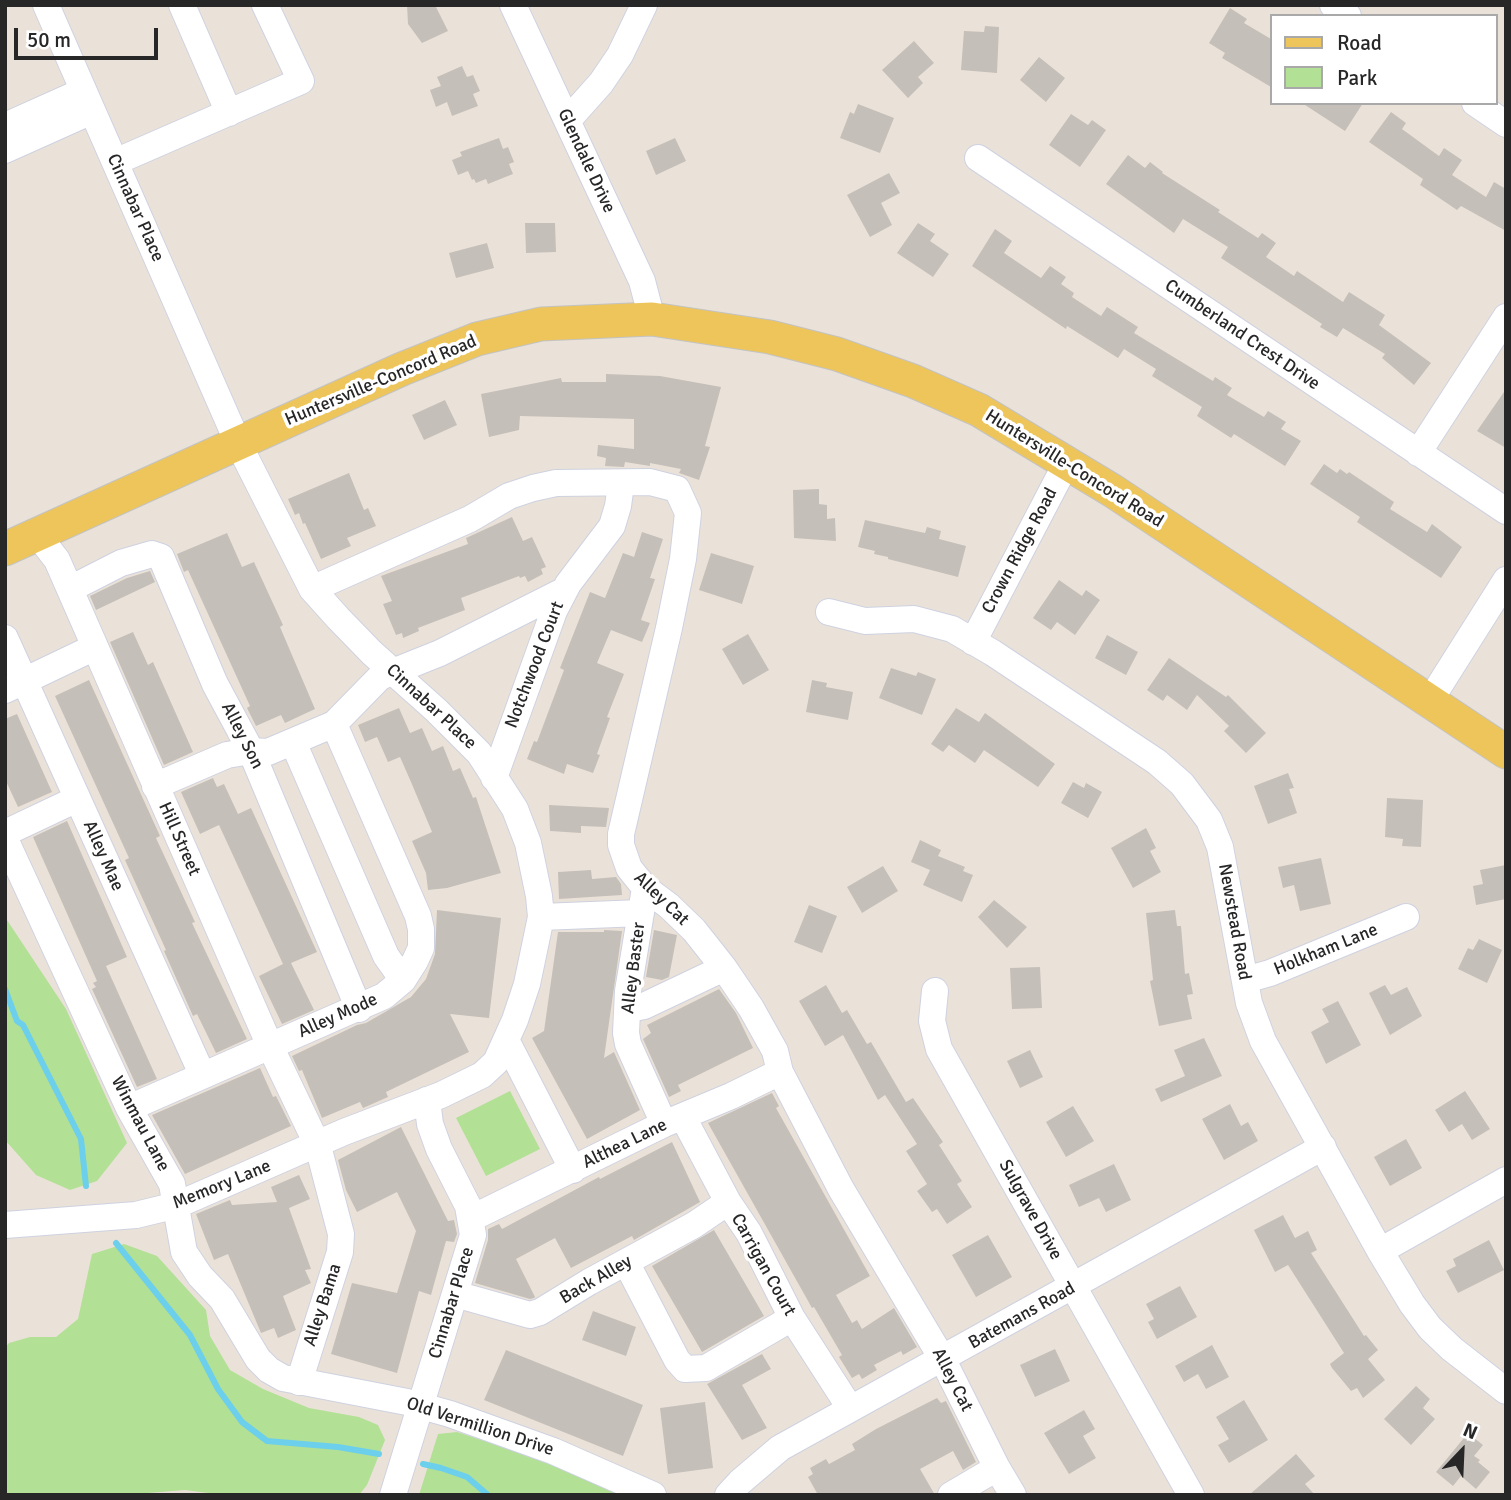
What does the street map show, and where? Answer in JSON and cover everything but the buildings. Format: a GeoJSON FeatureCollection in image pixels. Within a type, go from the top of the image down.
{"type":"FeatureCollection","features":[{"type":"Feature","properties":{"kind":"main road","name":"Huntersville-Concord Road"},"geometry":{"type":"LineString","coordinates":[[5,549],[402,369],[477,339],[541,324],[652,319],[770,337],[869,364],[979,410],[1067,461],[1506,752]]}},
{"type":"Feature","properties":{"kind":"street","name":"Cinnabar Place"},"geometry":{"type":"LineString","coordinates":[[46,5],[238,443],[312,589],[338,618],[479,753],[515,809],[528,843],[541,917],[527,984],[506,1040],[496,1062],[482,1075],[427,1100]]}},
{"type":"Feature","properties":{"kind":"street"},"geometry":{"type":"LineString","coordinates":[[182,5],[229,113]]}},
{"type":"Feature","properties":{"kind":"street"},"geometry":{"type":"LineString","coordinates":[[115,162],[301,81],[265,5]]}},
{"type":"Feature","properties":{"kind":"street","name":"Glendale Drive"},"geometry":{"type":"LineString","coordinates":[[513,5],[642,281],[652,319]]}},
{"type":"Feature","properties":{"kind":"street"},"geometry":{"type":"LineString","coordinates":[[568,121],[601,83],[620,55],[644,5]]}},
{"type":"Feature","properties":{"kind":"street"},"geometry":{"type":"LineString","coordinates":[[5,126],[88,101]]}},
{"type":"Feature","properties":{"kind":"street"},"geometry":{"type":"LineString","coordinates":[[5,150],[88,101]]}},
{"type":"Feature","properties":{"kind":"street"},"geometry":{"type":"LineString","coordinates":[[1478,105],[1506,124]]}},
{"type":"Feature","properties":{"kind":"street","name":"Cumberland Crest Drive"},"geometry":{"type":"LineString","coordinates":[[978,158],[1506,511]]}},
{"type":"Feature","properties":{"kind":"street"},"geometry":{"type":"LineString","coordinates":[[1418,453],[1506,317]]}},
{"type":"Feature","properties":{"kind":"street","name":"Crown Ridge Road"},"geometry":{"type":"LineString","coordinates":[[974,642],[1067,461]]}},
{"type":"Feature","properties":{"kind":"street","name":"Alley Cat"},"geometry":{"type":"LineString","coordinates":[[312,589],[470,519],[509,496],[556,483],[650,482],[677,489],[688,513],[683,559],[621,834],[621,845],[643,901],[669,906],[694,930],[751,1008],[775,1051],[780,1072],[841,1189],[943,1360],[1013,1495]]}},
{"type":"Feature","properties":{"kind":"street","name":"Notchwood Court"},"geometry":{"type":"LineString","coordinates":[[494,778],[554,611],[564,592],[612,526],[621,484]]}},
{"type":"Feature","properties":{"kind":"street","name":"Hill Street"},"geometry":{"type":"LineString","coordinates":[[37,534],[57,560],[270,1046],[318,1146]]}},
{"type":"Feature","properties":{"kind":"street","name":"Alley Son"},"geometry":{"type":"LineString","coordinates":[[70,589],[121,563],[152,554],[161,557],[215,684],[251,751],[359,1009]]}},
{"type":"Feature","properties":{"kind":"street"},"geometry":{"type":"LineString","coordinates":[[1429,702],[1506,580]]}},
{"type":"Feature","properties":{"kind":"street"},"geometry":{"type":"LineString","coordinates":[[155,786],[228,755],[251,751],[268,752],[334,724],[380,677],[440,653],[564,592]]}},
{"type":"Feature","properties":{"kind":"street","name":"Newstead Road"},"geometry":{"type":"LineString","coordinates":[[829,612],[865,621],[914,619],[952,628],[1157,762],[1182,783],[1200,805],[1220,847],[1245,980],[1255,1023],[1263,1041],[1412,1304],[1430,1328],[1452,1349],[1506,1391]]}},
{"type":"Feature","properties":{"kind":"street","name":"Alley Mae"},"geometry":{"type":"LineString","coordinates":[[5,638],[15,686],[77,799],[202,1074]]}},
{"type":"Feature","properties":{"kind":"street"},"geometry":{"type":"LineString","coordinates":[[15,686],[95,647]]}},
{"type":"Feature","properties":{"kind":"street","name":"Alley Mode"},"geometry":{"type":"LineString","coordinates":[[129,1108],[384,996],[403,980],[421,948],[418,916],[334,724]]}},
{"type":"Feature","properties":{"kind":"street"},"geometry":{"type":"LineString","coordinates":[[293,742],[386,956],[403,980]]}},
{"type":"Feature","properties":{"kind":"street"},"geometry":{"type":"LineString","coordinates":[[5,833],[77,799]]}},
{"type":"Feature","properties":{"kind":"street","name":"Winmau Lane"},"geometry":{"type":"LineString","coordinates":[[5,839],[129,1108],[172,1184],[184,1252],[200,1276],[222,1299],[258,1359],[269,1370],[299,1382]]}},
{"type":"Feature","properties":{"kind":"street"},"geometry":{"type":"LineString","coordinates":[[541,917],[643,901]]}},
{"type":"Feature","properties":{"kind":"street","name":"Alley Baster"},"geometry":{"type":"LineString","coordinates":[[643,901],[628,991],[626,1033],[628,1044],[674,1120]]}},
{"type":"Feature","properties":{"kind":"street","name":"Holkham Lane"},"geometry":{"type":"LineString","coordinates":[[1245,980],[1270,973],[1406,917]]}},
{"type":"Feature","properties":{"kind":"street"},"geometry":{"type":"LineString","coordinates":[[629,1009],[644,1006],[724,968]]}},
{"type":"Feature","properties":{"kind":"street","name":"Sulgrave Drive"},"geometry":{"type":"LineString","coordinates":[[935,991],[932,1021],[939,1049],[1191,1495]]}},
{"type":"Feature","properties":{"kind":"street"},"geometry":{"type":"LineString","coordinates":[[506,1040],[573,1170]]}},
{"type":"Feature","properties":{"kind":"street","name":"Althea Lane"},"geometry":{"type":"LineString","coordinates":[[472,1218],[780,1072]]}},
{"type":"Feature","properties":{"kind":"street"},"geometry":{"type":"LineString","coordinates":[[427,1100],[430,1124],[439,1149],[472,1218]]}},
{"type":"Feature","properties":{"kind":"street","name":"Memory Lane"},"geometry":{"type":"LineString","coordinates":[[5,1224],[136,1215],[177,1205],[318,1146],[344,1132],[427,1100]]}},
{"type":"Feature","properties":{"kind":"street","name":"Carrigan Court"},"geometry":{"type":"LineString","coordinates":[[674,1120],[749,1233],[792,1318],[850,1408]]}},
{"type":"Feature","properties":{"kind":"street","name":"Alley Bama"},"geometry":{"type":"LineString","coordinates":[[299,1382],[340,1252],[341,1234],[318,1146]]}},
{"type":"Feature","properties":{"kind":"street","name":"Batemans Road"},"geometry":{"type":"LineString","coordinates":[[728,1495],[780,1448],[943,1360],[1322,1147]]}},
{"type":"Feature","properties":{"kind":"street"},"geometry":{"type":"LineString","coordinates":[[1380,1251],[1506,1180]]}},
{"type":"Feature","properties":{"kind":"street","name":"Back Alley"},"geometry":{"type":"LineString","coordinates":[[455,1294],[530,1315],[540,1312],[694,1225],[728,1202]]}},
{"type":"Feature","properties":{"kind":"street","name":"Cinnabar Place"},"geometry":{"type":"LineString","coordinates":[[393,1495],[473,1236],[472,1218]]}},
{"type":"Feature","properties":{"kind":"street"},"geometry":{"type":"LineString","coordinates":[[626,1262],[677,1360],[685,1369],[706,1367],[792,1318]]}},
{"type":"Feature","properties":{"kind":"street","name":"Old Vermillion Drive"},"geometry":{"type":"LineString","coordinates":[[299,1382],[450,1414],[552,1451],[653,1495]]}},
{"type":"Feature","properties":{"kind":"street"},"geometry":{"type":"LineString","coordinates":[[951,1495],[997,1468]]}},
{"type":"Feature","properties":{"kind":"green space"},"geometry":{"type":"Polygon","coordinates":[[[5,917],[66,1009],[127,1143],[97,1181],[70,1190],[36,1175],[5,1140],[5,917]]]}},
{"type":"Feature","properties":{"kind":"green space"},"geometry":{"type":"Polygon","coordinates":[[[510,1091],[540,1149],[486,1176],[456,1118],[510,1091]]]}},
{"type":"Feature","properties":{"kind":"green space"},"geometry":{"type":"Polygon","coordinates":[[[124,1244],[157,1256],[206,1310],[210,1336],[230,1370],[263,1389],[309,1408],[359,1417],[378,1425],[385,1440],[367,1485],[359,1495],[225,1495],[185,1490],[123,1495],[5,1495],[5,1348],[9,1343],[30,1337],[56,1337],[78,1319],[92,1254],[124,1244]]]}},
{"type":"Feature","properties":{"kind":"green space"},"geometry":{"type":"Polygon","coordinates":[[[457,1432],[568,1468],[622,1495],[419,1495],[438,1434],[457,1432]]]}},
{"type":"Feature","properties":{"kind":"waterway"},"geometry":{"type":"LineString","coordinates":[[5,989],[17,1021],[23,1025],[81,1139],[86,1186]]}},
{"type":"Feature","properties":{"kind":"waterway"},"geometry":{"type":"LineString","coordinates":[[116,1243],[190,1335],[218,1389],[242,1422],[267,1441],[338,1447],[379,1454]]}},
{"type":"Feature","properties":{"kind":"waterway"},"geometry":{"type":"LineString","coordinates":[[423,1464],[467,1477],[488,1495]]}}]}
